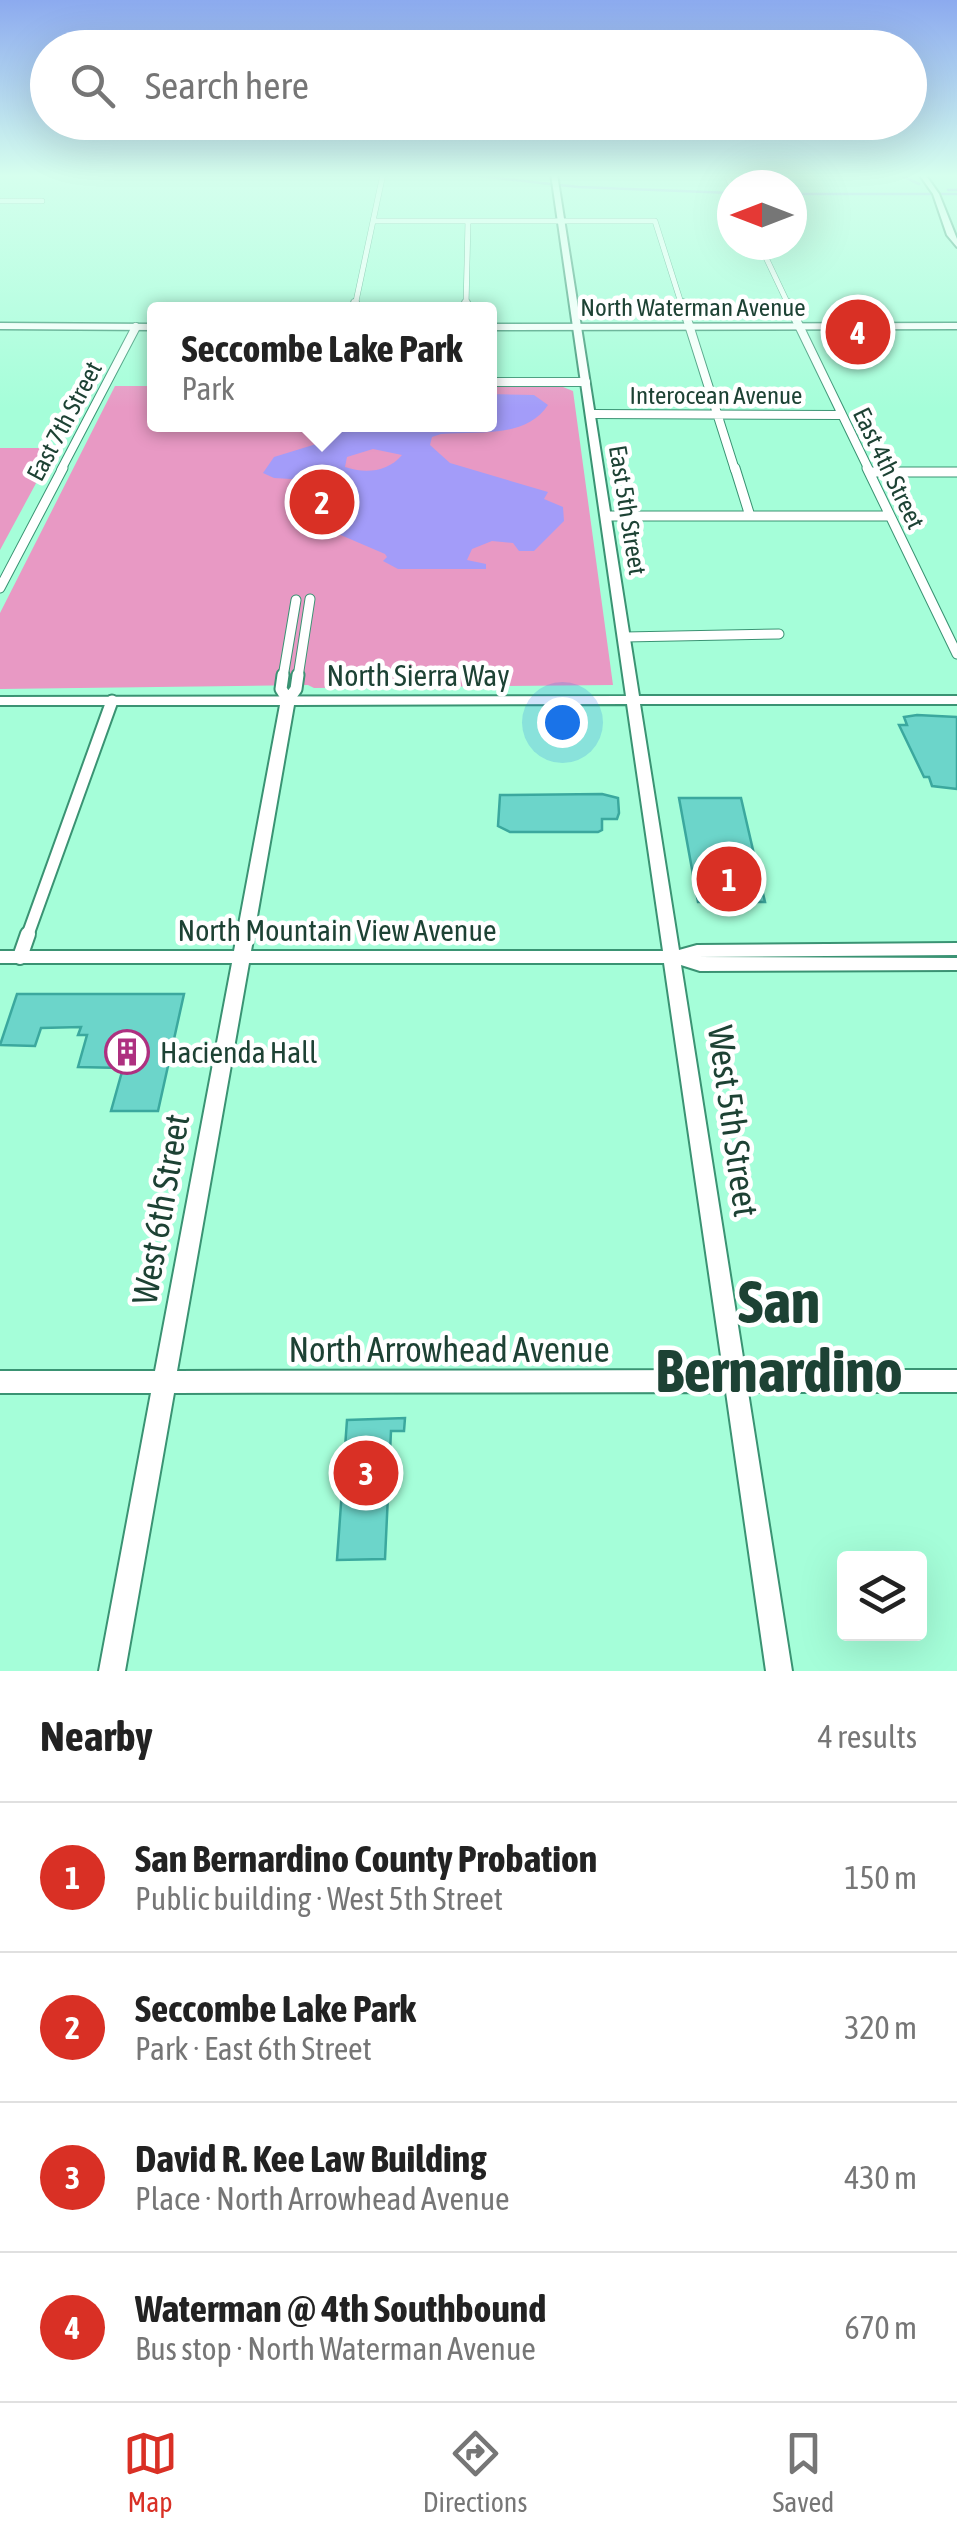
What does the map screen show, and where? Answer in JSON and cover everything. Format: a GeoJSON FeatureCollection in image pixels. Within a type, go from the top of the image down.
{"type":"FeatureCollection","features":[{"type":"Feature","properties":{"kind":"main road"},"geometry":{"type":"LineString","coordinates":[[0,326],[147,326]]}},
{"type":"Feature","properties":{"kind":"main road","name":"North Waterman Avenue"},"geometry":{"type":"LineString","coordinates":[[497,327],[957,326]]}},
{"type":"Feature","properties":{"kind":"street"},"geometry":{"type":"LineString","coordinates":[[356,302],[367,252]]}},
{"type":"Feature","properties":{"kind":"street"},"geometry":{"type":"LineString","coordinates":[[466,302],[467,252]]}},
{"type":"Feature","properties":{"kind":"street"},"geometry":{"type":"LineString","coordinates":[[565,252],[576,327]]}},
{"type":"Feature","properties":{"kind":"street"},"geometry":{"type":"LineString","coordinates":[[665,252],[750,516]]}},
{"type":"Feature","properties":{"kind":"street","name":"East 4th Street"},"geometry":{"type":"LineString","coordinates":[[767,260],[957,654]]}},
{"type":"Feature","properties":{"kind":"street","name":"East 7th Street"},"geometry":{"type":"LineString","coordinates":[[0,588],[136,326]]}},
{"type":"Feature","properties":{"kind":"street","name":"East 5th Street"},"geometry":{"type":"LineString","coordinates":[[576,327],[634,700]]}},
{"type":"Feature","properties":{"kind":"street"},"geometry":{"type":"LineString","coordinates":[[497,382],[586,382]]}},
{"type":"Feature","properties":{"kind":"street","name":"Interocean Avenue"},"geometry":{"type":"LineString","coordinates":[[591,414],[842,414]]}},
{"type":"Feature","properties":{"kind":"street"},"geometry":{"type":"LineString","coordinates":[[870,472],[957,472]]}},
{"type":"Feature","properties":{"kind":"street"},"geometry":{"type":"LineString","coordinates":[[606,516],[890,516]]}},
{"type":"Feature","properties":{"kind":"street"},"geometry":{"type":"LineString","coordinates":[[296,600],[281,688],[288,700],[296,689],[310,599]]}},
{"type":"Feature","properties":{"kind":"street"},"geometry":{"type":"LineString","coordinates":[[625,638],[779,634]]}},
{"type":"Feature","properties":{"kind":"street"},"geometry":{"type":"LineString","coordinates":[[20,957],[112,700]]}},
{"type":"Feature","properties":{"kind":"street","name":"West 6th Street"},"geometry":{"type":"LineString","coordinates":[[112,1671],[288,700]]}},
{"type":"Feature","properties":{"kind":"street","name":"West 5th Street"},"geometry":{"type":"LineString","coordinates":[[634,700],[779,1671]]}},
{"type":"Feature","properties":{"kind":"street","name":"North Sierra Way"},"geometry":{"type":"LineString","coordinates":[[0,701],[957,700]]}},
{"type":"Feature","properties":{"kind":"street","name":"North Mountain View Avenue"},"geometry":{"type":"LineString","coordinates":[[674,958],[697,951],[957,950]]}},
{"type":"Feature","properties":{"kind":"street","name":"North Mountain View Avenue"},"geometry":{"type":"LineString","coordinates":[[0,957],[674,958],[700,964],[957,964]]}},
{"type":"Feature","properties":{"kind":"street","name":"North Arrowhead Avenue"},"geometry":{"type":"LineString","coordinates":[[0,1382],[957,1381]]}},
{"type":"Feature","properties":{"kind":"shaded area"},"geometry":{"type":"Polygon","coordinates":[[[497,385],[558,385],[573,391],[613,685],[0,689],[0,613],[115,386],[147,386],[147,432],[497,432],[497,385]]]}},
{"type":"Feature","properties":{"kind":"shaded area"},"geometry":{"type":"Polygon","coordinates":[[[497,394],[534,395],[548,405],[527,423],[497,431],[497,394]]]}},
{"type":"Feature","properties":{"kind":"shaded area"},"geometry":{"type":"Polygon","coordinates":[[[329,432],[485,432],[441,434],[432,437],[430,445],[450,463],[548,492],[544,499],[563,507],[564,521],[534,551],[519,551],[513,543],[492,541],[472,549],[467,560],[486,564],[486,569],[398,569],[383,561],[385,554],[329,530],[328,521],[342,482],[274,478],[263,473],[274,457],[326,441],[329,432]],[[373,449],[347,457],[345,467],[376,470],[402,455],[373,449]]]}},
{"type":"Feature","properties":{"kind":"shaded area"},"geometry":{"type":"Polygon","coordinates":[[[0,448],[55,448],[0,550],[0,448]]]}},
{"type":"Feature","properties":{"kind":"building"},"geometry":{"type":"Polygon","coordinates":[[[904,717],[957,717],[957,789],[932,786],[929,777],[924,777],[899,725],[907,725],[904,717]]]}},
{"type":"Feature","properties":{"kind":"building"},"geometry":{"type":"Polygon","coordinates":[[[602,794],[618,798],[619,813],[617,819],[602,819],[602,830],[598,832],[510,832],[498,826],[500,795],[602,794]]]}},
{"type":"Feature","properties":{"kind":"building"},"geometry":{"type":"Polygon","coordinates":[[[679,798],[741,798],[765,902],[698,902],[679,798]]]}},
{"type":"Feature","properties":{"kind":"building","name":"Hacienda Hall"},"geometry":{"type":"Polygon","coordinates":[[[17,994],[184,994],[158,1111],[111,1111],[123,1068],[78,1067],[87,1035],[78,1035],[81,1027],[41,1028],[35,1046],[0,1045],[17,994]]]}},
{"type":"Feature","properties":{"kind":"building"},"geometry":{"type":"Polygon","coordinates":[[[405,1418],[404,1431],[391,1431],[385,1559],[337,1560],[347,1420],[405,1418]]]}},
{"type":"Feature","properties":{"kind":"place","name":"Waterman @ 4th Southbound"},"geometry":{"type":"Point","coordinates":[858,332]}},
{"type":"Feature","properties":{"kind":"place","name":"Seccombe Lake Park"},"geometry":{"type":"Point","coordinates":[322,502]}},
{"type":"Feature","properties":{"kind":"place","name":"San Bernardino County Probation"},"geometry":{"type":"Point","coordinates":[729,879]}},
{"type":"Feature","properties":{"kind":"place","name":"Hacienda Hall"},"geometry":{"type":"Point","coordinates":[127,1052]}},
{"type":"Feature","properties":{"kind":"place","name":"David R. Kee Law Building"},"geometry":{"type":"Point","coordinates":[366,1473]}},
{"type":"Feature","properties":{"kind":"district","name":"San Bernardino"},"geometry":{"type":"Point","coordinates":[779,1336]}}]}
